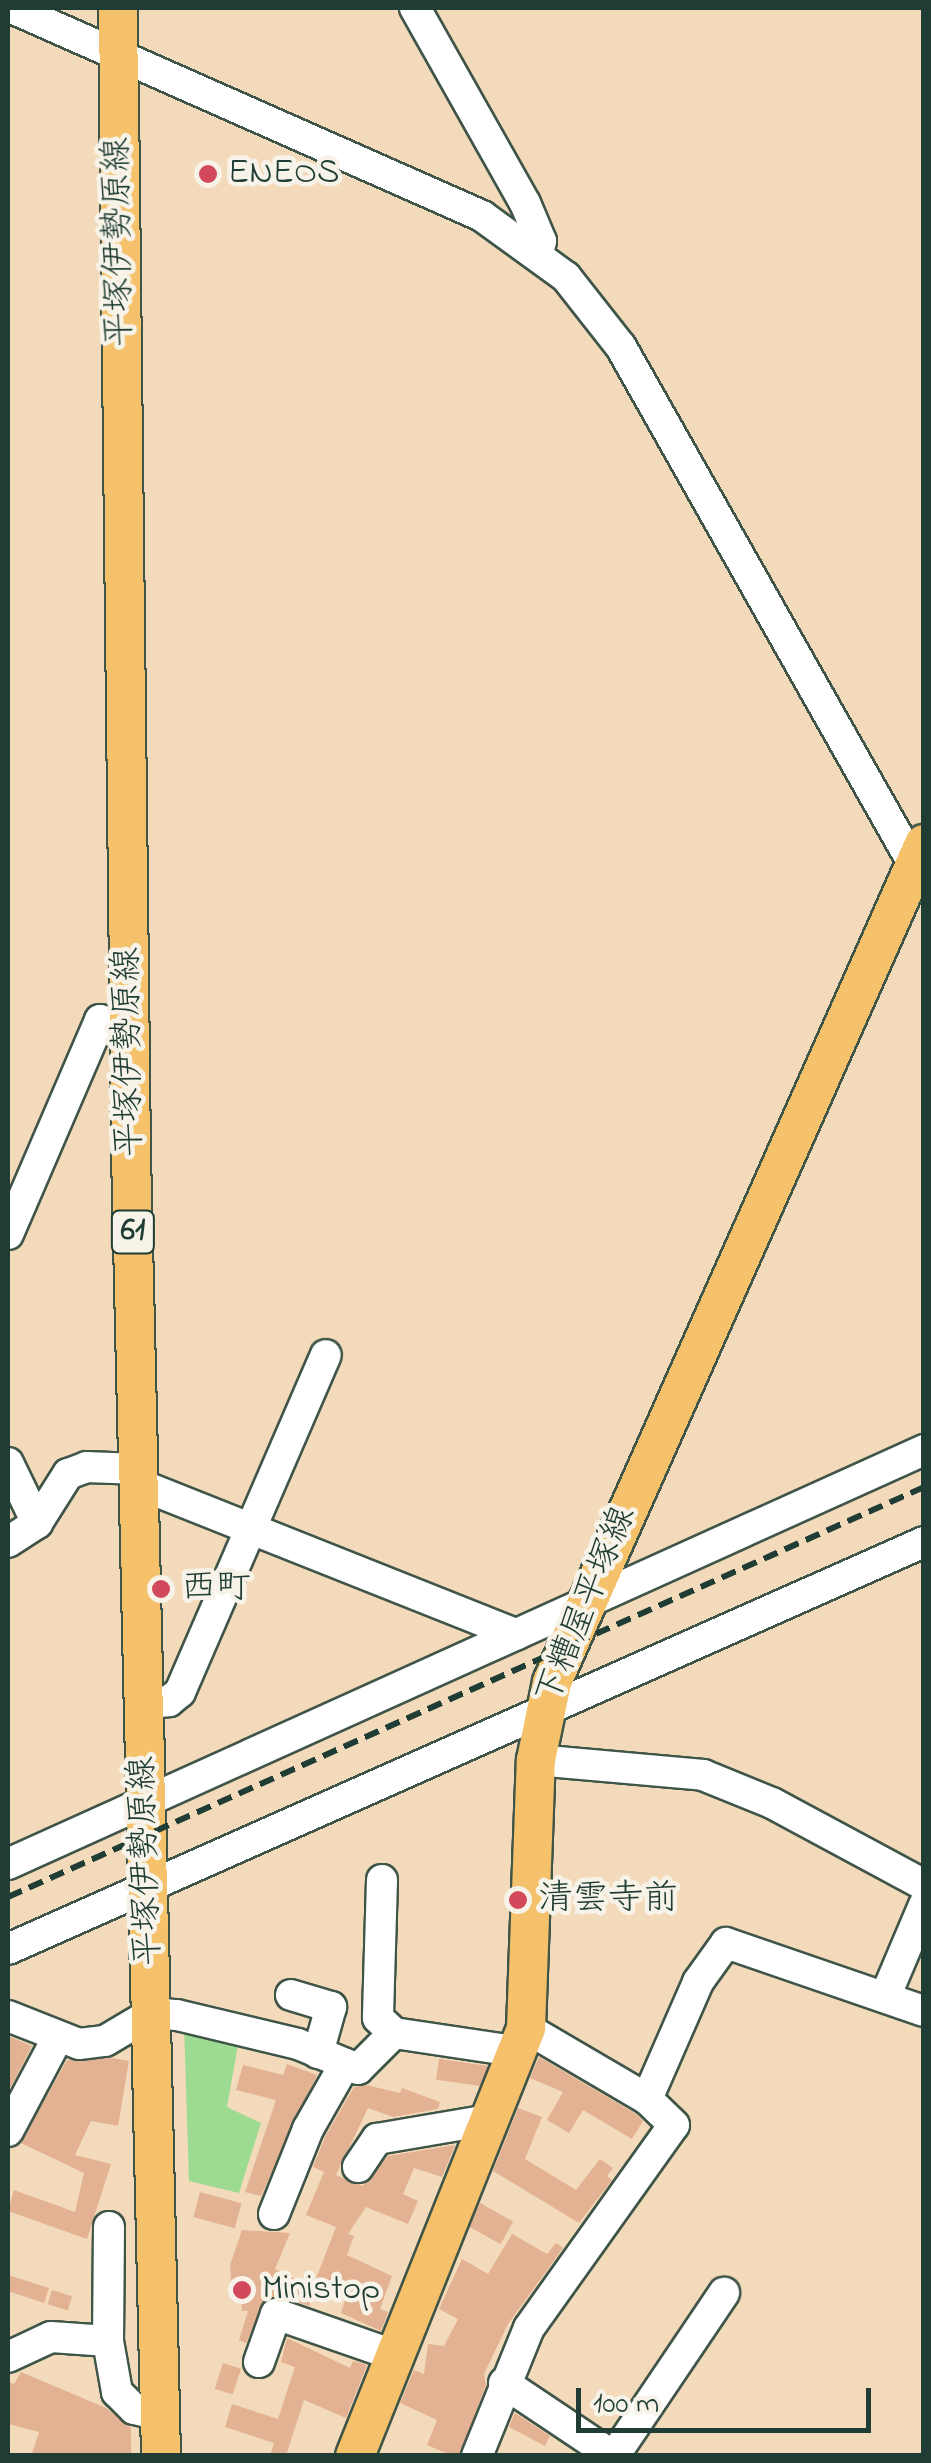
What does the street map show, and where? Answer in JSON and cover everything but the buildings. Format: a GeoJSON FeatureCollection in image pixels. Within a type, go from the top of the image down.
{"type":"FeatureCollection","features":[{"type":"Feature","properties":{"kind":"main road","name":"平塚伊勢原線"},"geometry":{"type":"LineString","coordinates":[[118,8],[130,1029],[161,2456]]}},
{"type":"Feature","properties":{"kind":"main road","name":"下糟屋平塚線"},"geometry":{"type":"LineString","coordinates":[[355,2456],[520,2039],[536,1760],[544,1710],[582,1608],[920,863]]}},
{"type":"Feature","properties":{"kind":"street"},"geometry":{"type":"LineString","coordinates":[[12,8],[417,185],[538,253],[590,304],[620,347],[920,863]]}},
{"type":"Feature","properties":{"kind":"street"},"geometry":{"type":"LineString","coordinates":[[415,8],[526,203],[541,241],[538,253]]}},
{"type":"Feature","properties":{"kind":"street"},"geometry":{"type":"LineString","coordinates":[[8,1234],[100,1020],[130,1029]]}},
{"type":"Feature","properties":{"kind":"street"},"geometry":{"type":"LineString","coordinates":[[143,1703],[169,1701],[180,1692],[326,1355]]}},
{"type":"Feature","properties":{"kind":"street"},"geometry":{"type":"LineString","coordinates":[[8,1864],[146,1805],[516,1634],[582,1608],[924,1450]]}},
{"type":"Feature","properties":{"kind":"street"},"geometry":{"type":"LineString","coordinates":[[8,1463],[37,1523]]}},
{"type":"Feature","properties":{"kind":"street"},"geometry":{"type":"LineString","coordinates":[[8,1542],[37,1523],[68,1474],[87,1466],[139,1477],[251,1529],[516,1634]]}},
{"type":"Feature","properties":{"kind":"street"},"geometry":{"type":"LineString","coordinates":[[8,1949],[924,1542]]}},
{"type":"Feature","properties":{"kind":"street"},"geometry":{"type":"LineString","coordinates":[[536,1760],[703,1774],[772,1803],[924,1884]]}},
{"type":"Feature","properties":{"kind":"street"},"geometry":{"type":"LineString","coordinates":[[382,1880],[378,2018],[394,2034],[520,2039],[647,2099],[674,2125],[529,2328],[477,2456]]}},
{"type":"Feature","properties":{"kind":"street"},"geometry":{"type":"LineString","coordinates":[[885,1997],[924,1905]]}},
{"type":"Feature","properties":{"kind":"street"},"geometry":{"type":"LineString","coordinates":[[647,2099],[698,1982],[726,1943],[924,2011]]}},
{"type":"Feature","properties":{"kind":"street"},"geometry":{"type":"LineString","coordinates":[[274,2214],[332,2058],[332,2007],[291,1995]]}},
{"type":"Feature","properties":{"kind":"street"},"geometry":{"type":"LineString","coordinates":[[8,2016],[56,2039],[105,2041],[152,2013],[368,2066],[394,2034]]}},
{"type":"Feature","properties":{"kind":"street"},"geometry":{"type":"LineString","coordinates":[[8,2131],[56,2039]]}},
{"type":"Feature","properties":{"kind":"street"},"geometry":{"type":"LineString","coordinates":[[358,2167],[377,2139],[488,2120]]}},
{"type":"Feature","properties":{"kind":"street"},"geometry":{"type":"LineString","coordinates":[[109,2227],[108,2341],[118,2392],[134,2409],[159,2415]]}},
{"type":"Feature","properties":{"kind":"street"},"geometry":{"type":"LineString","coordinates":[[504,2383],[613,2456],[724,2294]]}},
{"type":"Feature","properties":{"kind":"street"},"geometry":{"type":"LineString","coordinates":[[259,2362],[276,2314],[394,2356]]}},
{"type":"Feature","properties":{"kind":"street"},"geometry":{"type":"LineString","coordinates":[[8,2357],[51,2337],[108,2341]]}},
{"type":"Feature","properties":{"kind":"green space"},"geometry":{"type":"Polygon","coordinates":[[[184,2024],[239,2039],[227,2107],[261,2123],[239,2193],[189,2181],[184,2024]]]}},
{"type":"Feature","properties":{"kind":"railway"},"geometry":{"type":"LineString","coordinates":[[8,1897],[924,1487]]}},
{"type":"Feature","properties":{"kind":"place","name":"ENEOS"},"geometry":{"type":"Point","coordinates":[208,174]}},
{"type":"Feature","properties":{"kind":"place","name":"西町"},"geometry":{"type":"Point","coordinates":[161,1589]}},
{"type":"Feature","properties":{"kind":"place","name":"清雲寺前"},"geometry":{"type":"Point","coordinates":[518,1900]}},
{"type":"Feature","properties":{"kind":"place","name":"Ministop"},"geometry":{"type":"Point","coordinates":[242,2290]}}]}
